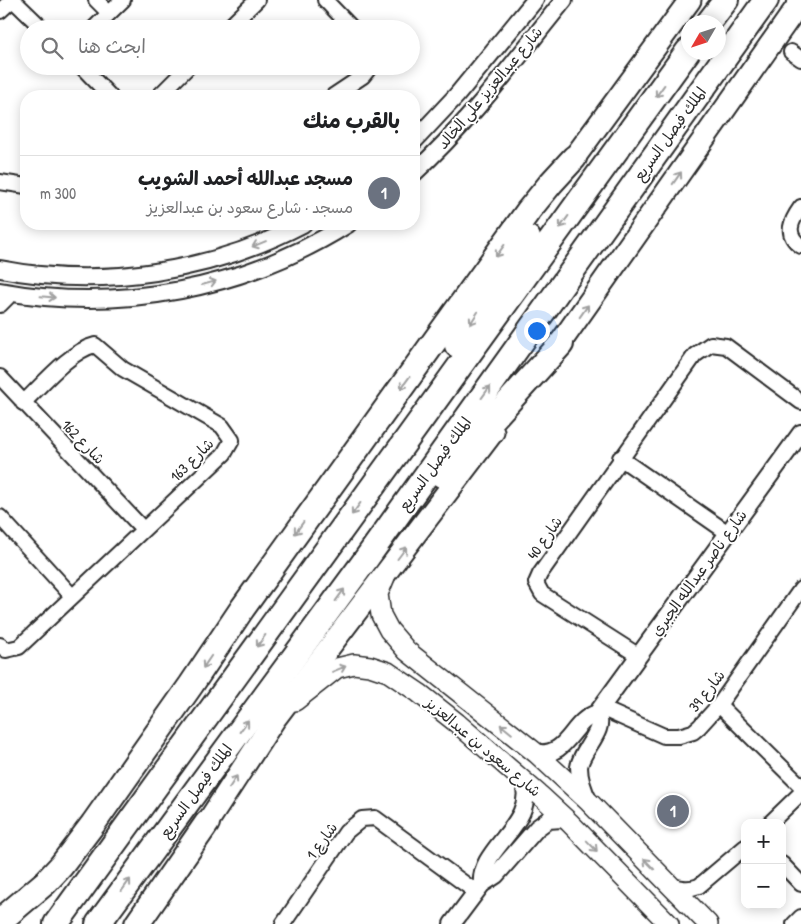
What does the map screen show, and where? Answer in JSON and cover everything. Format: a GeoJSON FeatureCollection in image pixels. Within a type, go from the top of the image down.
{"type":"FeatureCollection","features":[{"type":"Feature","properties":{"kind":"highway"},"geometry":{"type":"LineString","coordinates":[[714,15],[726,0]]}},
{"type":"Feature","properties":{"kind":"highway","name":"الملك فيصل السريع"},"geometry":{"type":"LineString","coordinates":[[98,924],[364,562],[766,0]]}},
{"type":"Feature","properties":{"kind":"highway"},"geometry":{"type":"LineString","coordinates":[[56,924],[681,60]]}},
{"type":"Feature","properties":{"kind":"highway"},"geometry":{"type":"LineString","coordinates":[[378,480],[400,436],[477,314],[541,218],[574,158]]}},
{"type":"Feature","properties":{"kind":"highway"},"geometry":{"type":"LineString","coordinates":[[0,921],[46,882],[93,824],[186,693],[242,609],[529,210],[574,158]]}},
{"type":"Feature","properties":{"kind":"highway"},"geometry":{"type":"LineString","coordinates":[[364,562],[561,344]]}},
{"type":"Feature","properties":{"kind":"highway"},"geometry":{"type":"LineString","coordinates":[[137,924],[206,823]]}},
{"type":"Feature","properties":{"kind":"highway"},"geometry":{"type":"LineString","coordinates":[[148,924],[206,823]]}},
{"type":"Feature","properties":{"kind":"main road"},"geometry":{"type":"LineString","coordinates":[[574,158],[690,0]]}},
{"type":"Feature","properties":{"kind":"main road","name":"الملك فيصل السريع"},"geometry":{"type":"LineString","coordinates":[[206,823],[274,720],[561,344],[801,1]]}},
{"type":"Feature","properties":{"kind":"main road","name":"شارع سعود بن عبدالعزيز"},"geometry":{"type":"LineString","coordinates":[[386,574],[378,594],[382,615],[388,630],[407,650],[536,753],[589,802],[708,924]]}},
{"type":"Feature","properties":{"kind":"main road","name":"شارع سعود بن عبدالعزيز"},"geometry":{"type":"LineString","coordinates":[[274,720],[337,668],[354,664],[370,666],[388,672],[457,724],[523,780],[569,822],[669,924]]}},
{"type":"Feature","properties":{"kind":"main road"},"geometry":{"type":"LineString","coordinates":[[457,724],[456,714],[461,706],[474,703]]}},
{"type":"Feature","properties":{"kind":"street"},"geometry":{"type":"LineString","coordinates":[[0,11],[12,0],[33,20]]}},
{"type":"Feature","properties":{"kind":"street"},"geometry":{"type":"LineString","coordinates":[[96,0],[109,14]]}},
{"type":"Feature","properties":{"kind":"street"},"geometry":{"type":"LineString","coordinates":[[103,20],[123,0]]}},
{"type":"Feature","properties":{"kind":"street"},"geometry":{"type":"LineString","coordinates":[[237,20],[257,0]]}},
{"type":"Feature","properties":{"kind":"street"},"geometry":{"type":"LineString","coordinates":[[324,0],[344,20]]}},
{"type":"Feature","properties":{"kind":"street","name":"شارع عبدالعزيز علي الخالد"},"geometry":{"type":"LineString","coordinates":[[420,135],[457,95],[535,0]]}},
{"type":"Feature","properties":{"kind":"street","name":"شارع عبدالعزيز علي الخالد"},"geometry":{"type":"LineString","coordinates":[[420,167],[477,107],[564,0]]}},
{"type":"Feature","properties":{"kind":"street"},"geometry":{"type":"LineString","coordinates":[[90,75],[104,90]]}},
{"type":"Feature","properties":{"kind":"street"},"geometry":{"type":"LineString","coordinates":[[165,90],[180,75]]}},
{"type":"Feature","properties":{"kind":"street"},"geometry":{"type":"LineString","coordinates":[[342,90],[364,75]]}},
{"type":"Feature","properties":{"kind":"street"},"geometry":{"type":"LineString","coordinates":[[0,182],[20,185]]}},
{"type":"Feature","properties":{"kind":"street"},"geometry":{"type":"LineString","coordinates":[[801,207],[792,218],[790,228],[794,241],[801,246]]}},
{"type":"Feature","properties":{"kind":"street"},"geometry":{"type":"LineString","coordinates":[[0,269],[37,274],[87,277],[160,272],[229,255],[291,230]]}},
{"type":"Feature","properties":{"kind":"street"},"geometry":{"type":"LineString","coordinates":[[0,305],[6,292],[54,298],[99,299],[126,298],[182,290],[236,276],[306,247],[337,230]]}},
{"type":"Feature","properties":{"kind":"street","name":"شارع 40"},"geometry":{"type":"LineString","coordinates":[[639,656],[542,594],[536,583],[540,574],[620,458],[696,354],[711,344],[726,346],[801,402]]}},
{"type":"Feature","properties":{"kind":"street","name":"شارع 163"},"geometry":{"type":"LineString","coordinates":[[0,645],[6,650],[19,647],[224,454],[232,440],[222,426],[123,369],[96,345],[86,347],[73,355],[23,403]]}},
{"type":"Feature","properties":{"kind":"street","name":"شارع 162"},"geometry":{"type":"LineString","coordinates":[[0,377],[143,529]]}},
{"type":"Feature","properties":{"kind":"street","name":"شارع ناصر عبدالله الجبري"},"geometry":{"type":"LineString","coordinates":[[536,753],[548,753],[559,749],[581,722],[599,711],[801,432]]}},
{"type":"Feature","properties":{"kind":"street"},"geometry":{"type":"LineString","coordinates":[[620,458],[728,533]]}},
{"type":"Feature","properties":{"kind":"street"},"geometry":{"type":"LineString","coordinates":[[0,517],[72,596]]}},
{"type":"Feature","properties":{"kind":"street","name":"شارع 39"},"geometry":{"type":"LineString","coordinates":[[599,711],[671,737],[693,732],[699,728],[719,705],[801,588]]}},
{"type":"Feature","properties":{"kind":"street"},"geometry":{"type":"LineString","coordinates":[[719,705],[801,786]]}},
{"type":"Feature","properties":{"kind":"street","name":"شارع ناصر عبدالله الجبري"},"geometry":{"type":"LineString","coordinates":[[589,802],[579,768],[581,758],[599,727],[599,711]]}},
{"type":"Feature","properties":{"kind":"street"},"geometry":{"type":"LineString","coordinates":[[479,888],[484,868],[524,808],[526,794],[523,780]]}},
{"type":"Feature","properties":{"kind":"street"},"geometry":{"type":"LineString","coordinates":[[774,819],[801,793]]}},
{"type":"Feature","properties":{"kind":"street","name":"شارع 1"},"geometry":{"type":"LineString","coordinates":[[283,924],[346,832],[362,819],[375,818],[479,888]]}},
{"type":"Feature","properties":{"kind":"street"},"geometry":{"type":"LineString","coordinates":[[452,924],[479,888],[496,875],[542,823],[555,819],[569,822]]}},
{"type":"Feature","properties":{"kind":"street"},"geometry":{"type":"LineString","coordinates":[[671,886],[692,889],[699,886],[741,850]]}},
{"type":"Feature","properties":{"kind":"street"},"geometry":{"type":"LineString","coordinates":[[786,868],[801,884]]}},
{"type":"Feature","properties":{"kind":"street"},"geometry":{"type":"LineString","coordinates":[[794,924],[801,918]]}},
{"type":"Feature","properties":{"kind":"place","name":"مسجد عبدالله أحمد الشويب"},"geometry":{"type":"Point","coordinates":[673,811]}}]}
